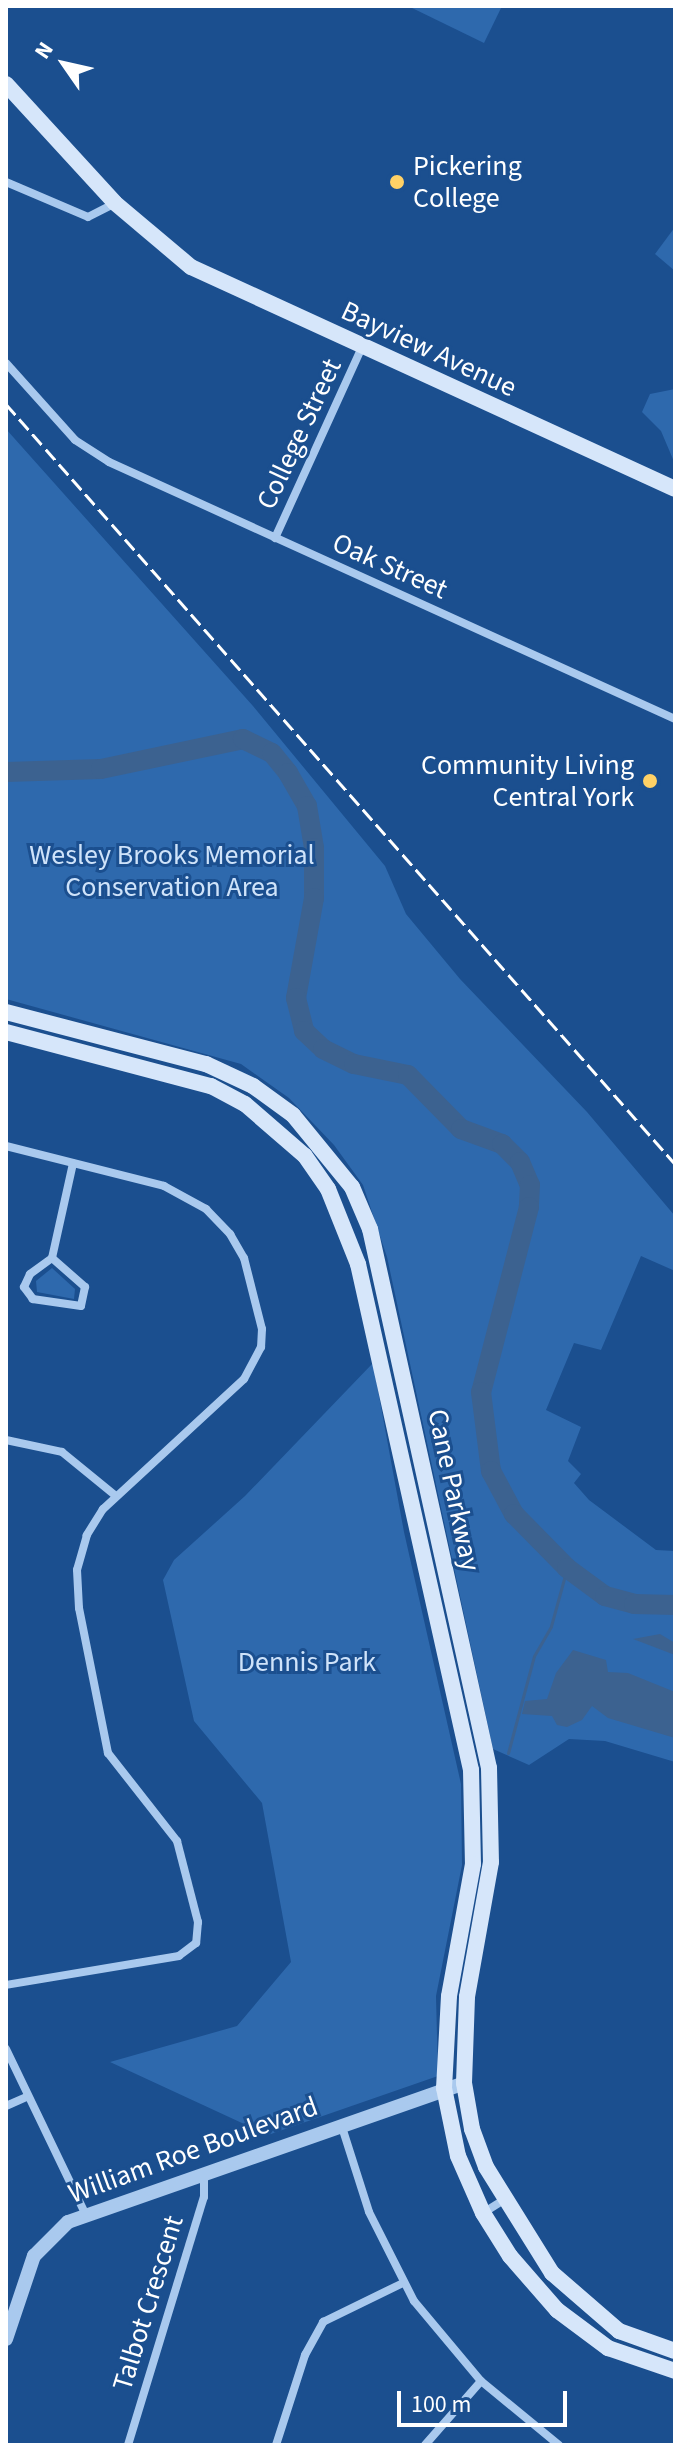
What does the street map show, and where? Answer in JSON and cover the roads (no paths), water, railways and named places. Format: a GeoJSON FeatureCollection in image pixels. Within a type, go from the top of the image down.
{"type":"FeatureCollection","features":[{"type":"Feature","properties":{"kind":"main road","name":"Bayview Avenue"},"geometry":{"type":"LineString","coordinates":[[6,84],[115,203],[165,250],[362,347],[675,489]]}},
{"type":"Feature","properties":{"kind":"main road","name":"Cane Parkway"},"geometry":{"type":"LineString","coordinates":[[6,1012],[206,1064],[253,1086],[293,1115],[326,1150],[352,1187],[370,1229],[489,1768],[491,1862],[467,1997],[464,2083],[472,2129],[529,2244],[587,2307],[619,2331],[675,2351]]}},
{"type":"Feature","properties":{"kind":"main road","name":"Cane Parkway"},"geometry":{"type":"LineString","coordinates":[[6,1032],[176,1074],[245,1104],[305,1156],[333,1201],[358,1264],[471,1770],[473,1864],[449,1996],[444,2088],[458,2156],[483,2213],[510,2256],[557,2310],[608,2348],[675,2371]]}},
{"type":"Feature","properties":{"kind":"street"},"geometry":{"type":"LineString","coordinates":[[6,182],[88,217],[115,203]]}},
{"type":"Feature","properties":{"kind":"street","name":"College Street"},"geometry":{"type":"LineString","coordinates":[[275,538],[362,347]]}},
{"type":"Feature","properties":{"kind":"street","name":"Oak Street"},"geometry":{"type":"LineString","coordinates":[[6,363],[89,449],[275,538],[675,719]]}},
{"type":"Feature","properties":{"kind":"street"},"geometry":{"type":"LineString","coordinates":[[6,1146],[164,1186],[206,1209],[244,1258],[261,1314],[261,1347],[244,1379],[116,1496],[94,1522],[81,1550],[79,1608],[108,1753],[177,1841],[199,1933],[192,1949],[179,1956],[6,1985]]}},
{"type":"Feature","properties":{"kind":"street"},"geometry":{"type":"LineString","coordinates":[[52,1258],[85,1287],[81,1306],[68,1307],[27,1294],[27,1278],[52,1258],[73,1163]]}},
{"type":"Feature","properties":{"kind":"street"},"geometry":{"type":"LineString","coordinates":[[6,1440],[62,1452],[116,1496]]}},
{"type":"Feature","properties":{"kind":"street"},"geometry":{"type":"LineString","coordinates":[[6,2049],[26,2097],[85,2213]]}},
{"type":"Feature","properties":{"kind":"street","name":"William Roe Boulevard"},"geometry":{"type":"LineString","coordinates":[[6,2339],[34,2256],[49,2238],[85,2213],[464,2083]]}},
{"type":"Feature","properties":{"kind":"street"},"geometry":{"type":"LineString","coordinates":[[6,2106],[26,2097]]}},
{"type":"Feature","properties":{"kind":"street"},"geometry":{"type":"LineString","coordinates":[[341,2123],[369,2212],[403,2283],[435,2331],[481,2381],[559,2445]]}},
{"type":"Feature","properties":{"kind":"street","name":"Talbot Crescent"},"geometry":{"type":"LineString","coordinates":[[128,2445],[204,2197],[204,2173]]}},
{"type":"Feature","properties":{"kind":"street"},"geometry":{"type":"LineString","coordinates":[[483,2213],[505,2199]]}},
{"type":"Feature","properties":{"kind":"street"},"geometry":{"type":"LineString","coordinates":[[276,2445],[305,2355],[323,2322],[403,2283]]}},
{"type":"Feature","properties":{"kind":"street"},"geometry":{"type":"LineString","coordinates":[[425,2445],[481,2381]]}},
{"type":"Feature","properties":{"kind":"waterway"},"geometry":{"type":"LineString","coordinates":[[6,772],[101,769],[243,739],[272,753],[307,806],[314,848],[314,898],[296,998],[304,1031],[323,1049],[354,1064],[408,1075],[461,1129],[502,1144],[520,1162],[530,1185],[529,1207],[481,1392],[491,1471],[514,1514],[567,1568],[605,1596],[634,1604],[675,1605]]}},
{"type":"Feature","properties":{"kind":"waterway"},"geometry":{"type":"LineString","coordinates":[[508,1753],[534,1656],[551,1626],[567,1568]]}},
{"type":"Feature","properties":{"kind":"railway"},"geometry":{"type":"LineString","coordinates":[[6,404],[675,1164]]}},
{"type":"Feature","properties":{"kind":"place","name":"Pickering College"},"geometry":{"type":"Point","coordinates":[397,182]}},
{"type":"Feature","properties":{"kind":"place","name":"Community Living Central York"},"geometry":{"type":"Point","coordinates":[650,781]}},
{"type":"Feature","properties":{"kind":"park label","name":"Wesley Brooks Memorial Conservation Area"},"geometry":{"type":"Point","coordinates":[172,871]}},
{"type":"Feature","properties":{"kind":"park label","name":"Dennis Park"},"geometry":{"type":"Point","coordinates":[307,1662]}}]}
